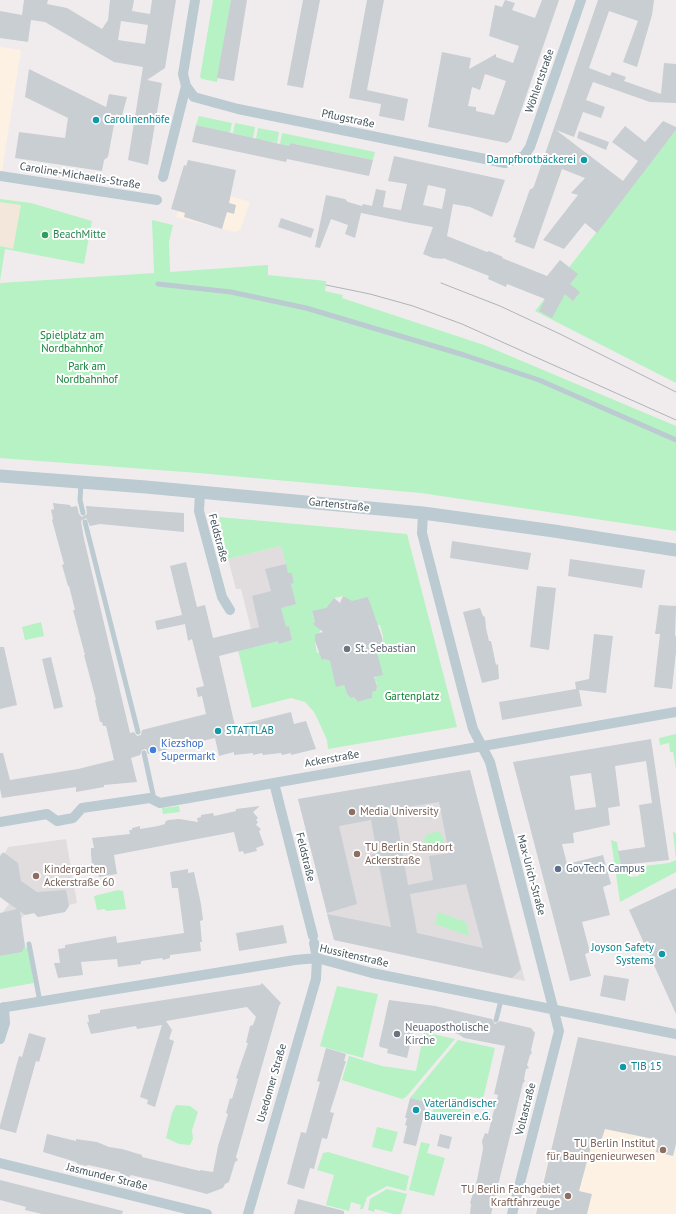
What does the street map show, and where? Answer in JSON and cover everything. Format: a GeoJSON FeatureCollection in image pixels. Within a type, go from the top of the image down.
{"type":"FeatureCollection","features":[{"type":"Feature","properties":{"kind":"street"},"geometry":{"type":"LineString","coordinates":[[163,177],[186,86],[183,72],[195,0]]}},
{"type":"Feature","properties":{"kind":"street","name":"Wöhlertstraße"},"geometry":{"type":"LineString","coordinates":[[512,162],[524,156],[530,147],[581,0]]}},
{"type":"Feature","properties":{"kind":"street","name":"Pflugstraße"},"geometry":{"type":"LineString","coordinates":[[186,86],[189,92],[198,99],[238,109],[498,163],[512,162]]}},
{"type":"Feature","properties":{"kind":"street","name":"Caroline-Michaelis-Straße"},"geometry":{"type":"LineString","coordinates":[[0,176],[157,200]]}},
{"type":"Feature","properties":{"kind":"street","name":"Gartenstraße"},"geometry":{"type":"LineString","coordinates":[[0,476],[200,492],[423,513],[676,550]]}},
{"type":"Feature","properties":{"kind":"street","name":"Feldstraße"},"geometry":{"type":"LineString","coordinates":[[200,492],[199,510],[202,525],[222,596],[230,610]]}},
{"type":"Feature","properties":{"kind":"street"},"geometry":{"type":"LineString","coordinates":[[423,513],[422,533],[473,729],[482,747]]}},
{"type":"Feature","properties":{"kind":"street","name":"Ackerstraße"},"geometry":{"type":"LineString","coordinates":[[0,822],[47,814],[57,821],[73,818],[80,809],[150,798],[160,803],[676,712]]}},
{"type":"Feature","properties":{"kind":"street","name":"Max-Urich-Straße"},"geometry":{"type":"LineString","coordinates":[[482,747],[490,762],[554,1011]]}},
{"type":"Feature","properties":{"kind":"street","name":"Feldstraße"},"geometry":{"type":"LineString","coordinates":[[274,783],[317,958]]}},
{"type":"Feature","properties":{"kind":"street","name":"Hussitenstraße"},"geometry":{"type":"LineString","coordinates":[[2,1008],[295,960],[317,958],[372,973],[554,1011],[676,1034]]}},
{"type":"Feature","properties":{"kind":"street","name":"Usedomer Straße"},"geometry":{"type":"LineString","coordinates":[[248,1214],[316,979],[317,958]]}},
{"type":"Feature","properties":{"kind":"street"},"geometry":{"type":"LineString","coordinates":[[0,1039],[5,1023],[2,1008]]}},
{"type":"Feature","properties":{"kind":"street","name":"Voltastraße"},"geometry":{"type":"LineString","coordinates":[[512,1214],[559,1031],[554,1011]]}},
{"type":"Feature","properties":{"kind":"street","name":"Jasmunder Straße"},"geometry":{"type":"LineString","coordinates":[[0,1163],[208,1214]]}},
{"type":"Feature","properties":{"kind":"lane"},"geometry":{"type":"LineString","coordinates":[[158,284],[231,292],[306,308],[464,355],[539,380],[676,440]]}},
{"type":"Feature","properties":{"kind":"lane"},"geometry":{"type":"LineString","coordinates":[[80,482],[80,500],[83,513]]}},
{"type":"Feature","properties":{"kind":"lane"},"geometry":{"type":"LineString","coordinates":[[85,522],[138,732]]}},
{"type":"Feature","properties":{"kind":"lane"},"geometry":{"type":"LineString","coordinates":[[144,753],[154,800]]}},
{"type":"Feature","properties":{"kind":"lane"},"geometry":{"type":"LineString","coordinates":[[29,944],[40,1002]]}},
{"type":"Feature","properties":{"kind":"lane"},"geometry":{"type":"LineString","coordinates":[[496,1020],[501,1000]]}},
{"type":"Feature","properties":{"kind":"shaded area"},"geometry":{"type":"Polygon","coordinates":[[[0,47],[21,50],[2,171],[0,171],[0,47]]]}},
{"type":"Feature","properties":{"kind":"shaded area"},"geometry":{"type":"Polygon","coordinates":[[[182,182],[250,202],[240,230],[235,232],[176,217],[178,211],[171,209],[178,185],[181,186],[182,182]]]}},
{"type":"Feature","properties":{"kind":"shaded area"},"geometry":{"type":"Polygon","coordinates":[[[281,546],[296,604],[289,626],[292,640],[279,644],[269,643],[265,625],[251,629],[241,589],[236,589],[228,559],[281,546]]]}},
{"type":"Feature","properties":{"kind":"shaded area"},"geometry":{"type":"Polygon","coordinates":[[[470,770],[525,981],[334,940],[298,799],[470,770]]]}},
{"type":"Feature","properties":{"kind":"shaded area","name":"Kindergarten Ackerstraße 60"},"geometry":{"type":"Polygon","coordinates":[[[66,839],[77,903],[69,905],[65,912],[38,917],[34,913],[24,915],[18,923],[3,912],[9,904],[0,897],[0,854],[5,853],[8,847],[66,839]]]}},
{"type":"Feature","properties":{"kind":"shaded area"},"geometry":{"type":"Polygon","coordinates":[[[578,1037],[676,1056],[676,1214],[535,1214],[578,1037]]]}},
{"type":"Feature","properties":{"kind":"green space"},"geometry":{"type":"Polygon","coordinates":[[[213,0],[231,0],[217,82],[202,79],[200,77],[213,0]]]}},
{"type":"Feature","properties":{"kind":"green space"},"geometry":{"type":"Polygon","coordinates":[[[199,116],[232,123],[230,133],[196,125],[199,116]]]}},
{"type":"Feature","properties":{"kind":"green space"},"geometry":{"type":"Polygon","coordinates":[[[235,123],[255,127],[253,138],[233,133],[235,123]]]}},
{"type":"Feature","properties":{"kind":"green space"},"geometry":{"type":"Polygon","coordinates":[[[258,128],[279,132],[277,143],[256,139],[258,128]]]}},
{"type":"Feature","properties":{"kind":"green space"},"geometry":{"type":"Polygon","coordinates":[[[676,130],[676,383],[535,311],[676,130]]]}},
{"type":"Feature","properties":{"kind":"green space"},"geometry":{"type":"Polygon","coordinates":[[[282,133],[375,152],[373,160],[290,143],[289,146],[280,144],[282,133]]]}},
{"type":"Feature","properties":{"kind":"green space","name":"BeachMitte"},"geometry":{"type":"Polygon","coordinates":[[[0,199],[31,203],[92,221],[84,264],[5,249],[0,281],[0,199]]]}},
{"type":"Feature","properties":{"kind":"green space"},"geometry":{"type":"Polygon","coordinates":[[[152,220],[173,225],[169,242],[170,272],[268,265],[268,275],[326,281],[325,291],[343,295],[342,298],[484,345],[676,426],[676,531],[421,493],[198,473],[0,458],[0,283],[154,273],[152,220]]]}},
{"type":"Feature","properties":{"kind":"green space","name":"Gartenplatz"},"geometry":{"type":"Polygon","coordinates":[[[219,517],[407,534],[457,727],[328,749],[327,740],[318,720],[314,712],[305,702],[291,698],[252,708],[238,650],[278,641],[279,644],[292,640],[289,626],[286,627],[281,608],[296,604],[291,584],[294,583],[292,573],[288,573],[281,546],[228,559],[219,517]],[[343,596],[334,598],[325,609],[312,612],[315,622],[321,629],[319,633],[315,634],[317,653],[321,652],[322,660],[325,659],[330,661],[332,669],[344,685],[347,694],[351,698],[354,697],[357,702],[372,698],[372,692],[376,691],[376,681],[373,681],[375,678],[378,656],[375,650],[378,645],[382,644],[383,636],[380,625],[376,625],[376,618],[371,619],[369,598],[352,602],[343,596]]]}},
{"type":"Feature","properties":{"kind":"green space"},"geometry":{"type":"Polygon","coordinates":[[[41,622],[44,636],[25,640],[22,627],[41,622]]]}},
{"type":"Feature","properties":{"kind":"green space"},"geometry":{"type":"Polygon","coordinates":[[[676,734],[676,769],[673,752],[670,752],[669,743],[660,745],[659,738],[676,734]]]}},
{"type":"Feature","properties":{"kind":"green space"},"geometry":{"type":"Polygon","coordinates":[[[179,806],[180,812],[163,814],[162,808],[179,806]]]}},
{"type":"Feature","properties":{"kind":"green space"},"geometry":{"type":"Polygon","coordinates":[[[438,831],[442,835],[444,842],[438,848],[430,851],[425,848],[424,841],[426,835],[438,831]]]}},
{"type":"Feature","properties":{"kind":"green space"},"geometry":{"type":"Polygon","coordinates":[[[673,832],[676,833],[676,860],[673,832]]]}},
{"type":"Feature","properties":{"kind":"green space"},"geometry":{"type":"Polygon","coordinates":[[[611,840],[617,842],[621,865],[628,864],[630,877],[639,876],[639,871],[644,866],[669,863],[676,860],[676,872],[620,902],[611,840]]]}},
{"type":"Feature","properties":{"kind":"green space"},"geometry":{"type":"Polygon","coordinates":[[[118,890],[123,891],[126,909],[107,911],[104,909],[97,910],[94,896],[118,890]]]}},
{"type":"Feature","properties":{"kind":"green space"},"geometry":{"type":"Polygon","coordinates":[[[438,912],[466,922],[469,936],[435,924],[438,912]]]}},
{"type":"Feature","properties":{"kind":"green space"},"geometry":{"type":"Polygon","coordinates":[[[25,946],[28,949],[34,983],[0,989],[0,956],[21,952],[25,946]]]}},
{"type":"Feature","properties":{"kind":"green space"},"geometry":{"type":"Polygon","coordinates":[[[337,986],[378,994],[363,1058],[320,1046],[337,986]]]}},
{"type":"Feature","properties":{"kind":"green space"},"geometry":{"type":"Polygon","coordinates":[[[424,1032],[455,1039],[406,1097],[402,1099],[342,1080],[349,1056],[382,1066],[416,1071],[424,1032]]]}},
{"type":"Feature","properties":{"kind":"green space"},"geometry":{"type":"Polygon","coordinates":[[[458,1040],[495,1048],[483,1099],[467,1096],[461,1121],[432,1114],[434,1104],[410,1098],[458,1040]]]}},
{"type":"Feature","properties":{"kind":"green space"},"geometry":{"type":"Polygon","coordinates":[[[176,1105],[190,1106],[198,1112],[192,1130],[193,1139],[190,1145],[179,1144],[166,1138],[172,1113],[176,1105]]]}},
{"type":"Feature","properties":{"kind":"green space"},"geometry":{"type":"Polygon","coordinates":[[[377,1127],[398,1132],[392,1152],[372,1147],[377,1127]]]}},
{"type":"Feature","properties":{"kind":"green space"},"geometry":{"type":"Polygon","coordinates":[[[421,1142],[430,1144],[427,1153],[445,1158],[434,1196],[409,1190],[421,1142]]]}},
{"type":"Feature","properties":{"kind":"green space"},"geometry":{"type":"Polygon","coordinates":[[[328,1152],[409,1176],[406,1191],[387,1186],[367,1197],[363,1209],[360,1209],[361,1205],[351,1202],[349,1211],[326,1205],[334,1175],[317,1170],[323,1153],[328,1152]]]}},
{"type":"Feature","properties":{"kind":"green space"},"geometry":{"type":"Polygon","coordinates":[[[387,1189],[407,1194],[401,1214],[394,1214],[375,1209],[374,1212],[368,1210],[370,1199],[387,1189]]]}},
{"type":"Feature","properties":{"kind":"sand"},"geometry":{"type":"Polygon","coordinates":[[[0,202],[21,205],[13,249],[0,246],[0,202]]]}},
{"type":"Feature","properties":{"kind":"building"},"geometry":{"type":"Polygon","coordinates":[[[24,0],[48,0],[47,4],[67,8],[102,29],[108,20],[110,0],[134,0],[132,11],[150,14],[152,0],[176,0],[165,68],[147,80],[162,83],[148,165],[128,160],[143,67],[114,62],[45,22],[31,20],[28,42],[0,38],[0,11],[22,15],[24,0]],[[121,21],[118,40],[145,44],[148,25],[121,21]]]}},
{"type":"Feature","properties":{"kind":"building"},"geometry":{"type":"Polygon","coordinates":[[[231,0],[247,0],[234,81],[217,78],[231,0]]]}},
{"type":"Feature","properties":{"kind":"building"},"geometry":{"type":"Polygon","coordinates":[[[303,0],[320,0],[303,88],[287,85],[303,0]]]}},
{"type":"Feature","properties":{"kind":"building"},"geometry":{"type":"Polygon","coordinates":[[[367,0],[384,0],[367,90],[408,99],[404,121],[379,116],[381,104],[349,98],[367,0]]]}},
{"type":"Feature","properties":{"kind":"building"},"geometry":{"type":"Polygon","coordinates":[[[505,0],[515,3],[512,10],[535,18],[542,0],[559,0],[511,140],[507,143],[428,127],[442,52],[471,58],[469,69],[496,54],[496,57],[513,63],[519,46],[489,36],[495,5],[502,7],[505,0]],[[485,74],[480,90],[472,87],[468,106],[476,107],[476,111],[494,115],[506,81],[485,74]]]}},
{"type":"Feature","properties":{"kind":"building"},"geometry":{"type":"Polygon","coordinates":[[[598,0],[654,0],[652,15],[637,67],[623,62],[638,21],[609,11],[589,68],[610,76],[612,72],[626,77],[624,81],[661,94],[664,63],[676,64],[676,103],[650,102],[593,82],[586,100],[605,107],[601,118],[583,112],[574,137],[556,130],[623,181],[638,161],[612,142],[625,126],[645,142],[663,121],[676,127],[676,130],[597,233],[585,223],[564,249],[543,240],[578,195],[571,193],[585,178],[562,169],[534,249],[515,242],[516,238],[513,237],[530,189],[534,186],[598,0]]]}},
{"type":"Feature","properties":{"kind":"building","name":"Carolinenhöfe"},"geometry":{"type":"Polygon","coordinates":[[[29,69],[106,107],[109,94],[127,97],[122,116],[116,114],[108,157],[104,160],[102,171],[15,158],[19,132],[65,138],[68,118],[25,97],[29,69]]]}},
{"type":"Feature","properties":{"kind":"building"},"geometry":{"type":"Polygon","coordinates":[[[196,125],[289,146],[290,143],[373,160],[369,176],[287,159],[286,162],[192,142],[196,125]]]}},
{"type":"Feature","properties":{"kind":"building"},"geometry":{"type":"Polygon","coordinates":[[[579,131],[609,142],[606,150],[577,138],[579,131]]]}},
{"type":"Feature","properties":{"kind":"building"},"geometry":{"type":"Polygon","coordinates":[[[394,156],[505,180],[492,217],[470,207],[453,204],[447,236],[487,252],[489,251],[503,257],[502,258],[547,276],[560,260],[578,274],[570,284],[580,292],[573,301],[565,294],[552,318],[539,311],[545,299],[507,284],[506,287],[488,279],[489,276],[443,258],[433,258],[423,254],[433,227],[361,213],[355,238],[345,234],[348,225],[331,219],[320,248],[315,247],[326,195],[345,199],[348,202],[362,206],[363,204],[372,206],[376,189],[386,191],[383,207],[401,210],[407,184],[388,181],[394,156]],[[428,185],[423,205],[442,209],[446,189],[428,185]]]}},
{"type":"Feature","properties":{"kind":"building"},"geometry":{"type":"Polygon","coordinates":[[[188,160],[236,170],[229,203],[236,205],[234,214],[227,212],[222,229],[184,217],[185,213],[171,209],[184,165],[186,166],[188,160]]]}},
{"type":"Feature","properties":{"kind":"building"},"geometry":{"type":"Polygon","coordinates":[[[281,218],[314,229],[311,238],[278,227],[281,218]]]}},
{"type":"Feature","properties":{"kind":"building"},"geometry":{"type":"Polygon","coordinates":[[[53,503],[70,505],[71,507],[77,506],[79,514],[82,517],[87,514],[86,506],[184,513],[184,532],[100,524],[90,526],[86,518],[81,521],[130,733],[134,732],[137,736],[141,735],[142,730],[206,714],[202,696],[198,697],[196,688],[204,686],[192,639],[188,641],[185,624],[157,630],[155,621],[182,615],[170,566],[186,562],[197,607],[205,605],[213,638],[259,627],[252,596],[271,591],[265,569],[286,564],[288,573],[292,573],[294,583],[291,584],[296,604],[281,608],[286,627],[289,626],[292,640],[279,644],[278,641],[219,656],[235,726],[291,712],[294,724],[306,721],[316,749],[291,755],[291,753],[282,755],[281,753],[263,755],[262,753],[253,755],[253,753],[234,755],[234,752],[219,756],[215,738],[148,754],[146,749],[142,750],[140,755],[131,758],[137,782],[104,785],[104,787],[76,792],[76,787],[2,798],[0,789],[0,753],[3,753],[10,780],[78,769],[114,760],[106,726],[103,726],[102,722],[100,722],[96,700],[73,610],[75,610],[62,565],[64,564],[52,520],[51,510],[54,509],[53,503]]]}},
{"type":"Feature","properties":{"kind":"building"},"geometry":{"type":"Polygon","coordinates":[[[452,541],[531,553],[528,570],[450,558],[452,541]]]}},
{"type":"Feature","properties":{"kind":"building"},"geometry":{"type":"Polygon","coordinates":[[[570,559],[645,570],[642,588],[568,576],[570,559]]]}},
{"type":"Feature","properties":{"kind":"building"},"geometry":{"type":"Polygon","coordinates":[[[537,586],[556,588],[549,650],[530,647],[537,586]]]}},
{"type":"Feature","properties":{"kind":"building","name":"St. Sebastian"},"geometry":{"type":"Polygon","coordinates":[[[343,596],[352,601],[368,597],[382,637],[382,644],[378,645],[376,649],[383,675],[374,677],[377,686],[376,691],[372,692],[372,698],[357,702],[354,697],[351,698],[347,694],[344,685],[336,687],[330,661],[325,659],[322,660],[315,641],[315,634],[323,632],[313,624],[315,622],[312,611],[326,608],[334,598],[340,603],[343,596]]]}},
{"type":"Feature","properties":{"kind":"building"},"geometry":{"type":"Polygon","coordinates":[[[659,605],[676,606],[676,652],[672,689],[654,687],[660,634],[655,634],[659,605]]]}},
{"type":"Feature","properties":{"kind":"building"},"geometry":{"type":"Polygon","coordinates":[[[480,608],[483,616],[485,617],[486,628],[489,641],[491,641],[496,665],[498,664],[499,679],[482,683],[463,612],[480,608]]]}},
{"type":"Feature","properties":{"kind":"building"},"geometry":{"type":"Polygon","coordinates":[[[594,634],[613,636],[606,693],[579,690],[582,706],[502,720],[499,702],[576,689],[575,682],[589,679],[594,634]]]}},
{"type":"Feature","properties":{"kind":"building"},"geometry":{"type":"Polygon","coordinates":[[[0,647],[4,647],[17,705],[0,709],[0,647]]]}},
{"type":"Feature","properties":{"kind":"building"},"geometry":{"type":"Polygon","coordinates":[[[51,657],[63,707],[54,709],[42,659],[51,657]]]}},
{"type":"Feature","properties":{"kind":"building"},"geometry":{"type":"Polygon","coordinates":[[[651,739],[669,860],[621,865],[618,851],[645,847],[639,805],[652,803],[646,761],[615,766],[620,806],[608,808],[610,825],[573,833],[574,843],[562,844],[567,864],[603,855],[611,884],[603,887],[610,915],[582,922],[590,952],[585,954],[591,976],[570,981],[513,762],[651,739]],[[591,773],[570,776],[575,810],[596,807],[591,773]]]}},
{"type":"Feature","properties":{"kind":"building"},"geometry":{"type":"Polygon","coordinates":[[[470,770],[521,969],[512,978],[334,940],[327,914],[391,927],[379,865],[370,867],[368,855],[377,854],[371,820],[339,826],[357,904],[327,913],[298,799],[470,770]],[[439,802],[395,809],[408,885],[433,880],[429,856],[449,853],[439,802]],[[466,884],[410,894],[417,933],[483,948],[466,884]]]}},
{"type":"Feature","properties":{"kind":"building"},"geometry":{"type":"Polygon","coordinates":[[[260,806],[253,812],[258,818],[256,820],[258,822],[256,825],[261,829],[259,831],[264,845],[256,848],[257,851],[244,854],[243,851],[239,852],[234,832],[114,855],[117,874],[99,877],[95,865],[92,865],[91,848],[94,848],[92,838],[130,834],[129,830],[132,830],[132,828],[140,826],[140,829],[158,826],[165,824],[168,820],[179,819],[198,822],[197,818],[201,817],[201,815],[213,813],[214,816],[236,811],[236,809],[260,806]]]}},
{"type":"Feature","properties":{"kind":"building"},"geometry":{"type":"Polygon","coordinates":[[[3,852],[18,863],[21,881],[37,892],[66,890],[69,906],[65,912],[38,917],[34,913],[25,915],[20,911],[25,946],[22,952],[0,956],[0,913],[17,909],[0,897],[0,857],[3,852]]]}},
{"type":"Feature","properties":{"kind":"building"},"geometry":{"type":"Polygon","coordinates":[[[188,869],[188,873],[194,872],[201,904],[203,920],[200,921],[202,942],[200,942],[201,951],[170,955],[170,958],[163,960],[162,958],[141,961],[141,964],[118,967],[117,959],[81,962],[83,975],[58,978],[54,963],[60,963],[58,949],[65,948],[65,945],[116,936],[117,943],[184,933],[178,888],[172,888],[170,872],[188,869]]]}},
{"type":"Feature","properties":{"kind":"building","name":"Joyson Safety Systems"},"geometry":{"type":"Polygon","coordinates":[[[676,888],[676,1014],[629,910],[676,888]]]}},
{"type":"Feature","properties":{"kind":"building"},"geometry":{"type":"Polygon","coordinates":[[[283,925],[287,943],[239,951],[236,933],[283,925]]]}},
{"type":"Feature","properties":{"kind":"building"},"geometry":{"type":"Polygon","coordinates":[[[604,975],[629,979],[625,1001],[600,996],[604,975]]]}},
{"type":"Feature","properties":{"kind":"building"},"geometry":{"type":"Polygon","coordinates":[[[262,983],[281,1003],[236,1157],[238,1160],[235,1162],[229,1182],[225,1184],[223,1188],[207,1194],[131,1175],[129,1177],[121,1175],[120,1172],[78,1164],[76,1162],[43,1152],[47,1134],[76,1141],[76,1139],[97,1142],[109,1147],[142,1155],[142,1157],[200,1171],[213,1172],[218,1146],[228,1114],[226,1113],[230,1098],[232,1099],[238,1079],[236,1078],[248,1043],[246,1043],[250,1026],[253,1025],[256,1017],[247,1007],[166,1021],[172,1030],[169,1039],[174,1041],[155,1107],[147,1104],[148,1100],[140,1097],[162,1025],[137,1029],[136,1026],[91,1034],[87,1022],[89,1022],[88,1015],[100,1013],[100,1010],[260,985],[262,983]]]}},
{"type":"Feature","properties":{"kind":"building"},"geometry":{"type":"Polygon","coordinates":[[[389,1000],[435,1006],[492,1019],[495,1024],[500,1021],[531,1028],[535,1033],[531,1050],[532,1053],[527,1065],[529,1068],[526,1069],[525,1081],[523,1083],[491,1214],[470,1214],[470,1203],[477,1180],[483,1149],[482,1141],[485,1133],[488,1134],[498,1095],[494,1094],[505,1046],[464,1038],[458,1034],[415,1023],[407,1058],[387,1053],[388,1049],[380,1047],[379,1045],[389,1000]]]}},
{"type":"Feature","properties":{"kind":"building"},"geometry":{"type":"Polygon","coordinates":[[[29,1033],[46,1038],[39,1062],[36,1061],[16,1133],[0,1129],[0,1125],[19,1056],[22,1057],[29,1033]]]}},
{"type":"Feature","properties":{"kind":"building"},"geometry":{"type":"Polygon","coordinates":[[[578,1037],[676,1056],[676,1144],[673,1156],[656,1152],[658,1140],[605,1129],[602,1138],[599,1141],[593,1139],[579,1191],[592,1194],[587,1214],[536,1214],[578,1037]]]}},
{"type":"Feature","properties":{"kind":"building"},"geometry":{"type":"Polygon","coordinates":[[[326,1048],[346,1054],[344,1061],[346,1061],[330,1112],[334,1113],[327,1139],[322,1138],[314,1169],[310,1168],[304,1189],[287,1184],[301,1132],[306,1133],[320,1082],[317,1081],[326,1048]]]}},
{"type":"Feature","properties":{"kind":"building"},"geometry":{"type":"Polygon","coordinates":[[[410,1098],[427,1102],[416,1146],[403,1143],[407,1126],[405,1125],[407,1118],[405,1118],[410,1098]]]}},
{"type":"Feature","properties":{"kind":"building"},"geometry":{"type":"Polygon","coordinates":[[[440,1134],[452,1137],[449,1149],[437,1146],[440,1134]]]}},
{"type":"Feature","properties":{"kind":"building"},"geometry":{"type":"Polygon","coordinates":[[[0,1180],[123,1211],[122,1214],[42,1214],[25,1210],[26,1207],[0,1200],[0,1180]]]}},
{"type":"Feature","properties":{"kind":"building"},"geometry":{"type":"Polygon","coordinates":[[[298,1199],[344,1211],[344,1214],[294,1214],[298,1199]]]}},
{"type":"Feature","properties":{"kind":"tram line"},"geometry":{"type":"LineString","coordinates":[[441,283],[500,306],[676,392]]}},
{"type":"Feature","properties":{"kind":"tram line"},"geometry":{"type":"LineString","coordinates":[[326,285],[370,294],[413,306],[462,324],[676,420]]}},
{"type":"Feature","properties":{"kind":"place","name":"Carolinenhöfe"},"geometry":{"type":"Point","coordinates":[96,120]}},
{"type":"Feature","properties":{"kind":"place","name":"Dampfbrotbäckerei"},"geometry":{"type":"Point","coordinates":[584,160]}},
{"type":"Feature","properties":{"kind":"place","name":"BeachMitte"},"geometry":{"type":"Point","coordinates":[45,235]}},
{"type":"Feature","properties":{"kind":"place","name":"St. Sebastian"},"geometry":{"type":"Point","coordinates":[347,649]}},
{"type":"Feature","properties":{"kind":"place","name":"STATTLAB"},"geometry":{"type":"Point","coordinates":[218,731]}},
{"type":"Feature","properties":{"kind":"place","name":"Kiezshop Supermarkt"},"geometry":{"type":"Point","coordinates":[153,750]}},
{"type":"Feature","properties":{"kind":"place","name":"Media University"},"geometry":{"type":"Point","coordinates":[352,812]}},
{"type":"Feature","properties":{"kind":"place","name":"TU Berlin Standort Ackerstraße"},"geometry":{"type":"Point","coordinates":[357,854]}},
{"type":"Feature","properties":{"kind":"place","name":"GovTech Campus"},"geometry":{"type":"Point","coordinates":[558,869]}},
{"type":"Feature","properties":{"kind":"place","name":"Kindergarten Ackerstraße 60"},"geometry":{"type":"Point","coordinates":[36,876]}},
{"type":"Feature","properties":{"kind":"place","name":"Joyson Safety Systems"},"geometry":{"type":"Point","coordinates":[662,954]}},
{"type":"Feature","properties":{"kind":"place","name":"Neuapostholische Kirche"},"geometry":{"type":"Point","coordinates":[397,1034]}},
{"type":"Feature","properties":{"kind":"place","name":"TIB 15"},"geometry":{"type":"Point","coordinates":[623,1067]}},
{"type":"Feature","properties":{"kind":"place","name":"Vaterländischer Bauverein e.G."},"geometry":{"type":"Point","coordinates":[416,1110]}},
{"type":"Feature","properties":{"kind":"place","name":"TU Berlin Institut für Bauingenieurwesen"},"geometry":{"type":"Point","coordinates":[663,1150]}},
{"type":"Feature","properties":{"kind":"place","name":"TU Berlin Fachgebiet Kraftfahrzeuge"},"geometry":{"type":"Point","coordinates":[568,1196]}},
{"type":"Feature","properties":{"kind":"park label","name":"Spielplatz am Nordbahnhof"},"geometry":{"type":"Point","coordinates":[72,342]}},
{"type":"Feature","properties":{"kind":"park label","name":"Park am Nordbahnhof"},"geometry":{"type":"Point","coordinates":[87,373]}}]}
